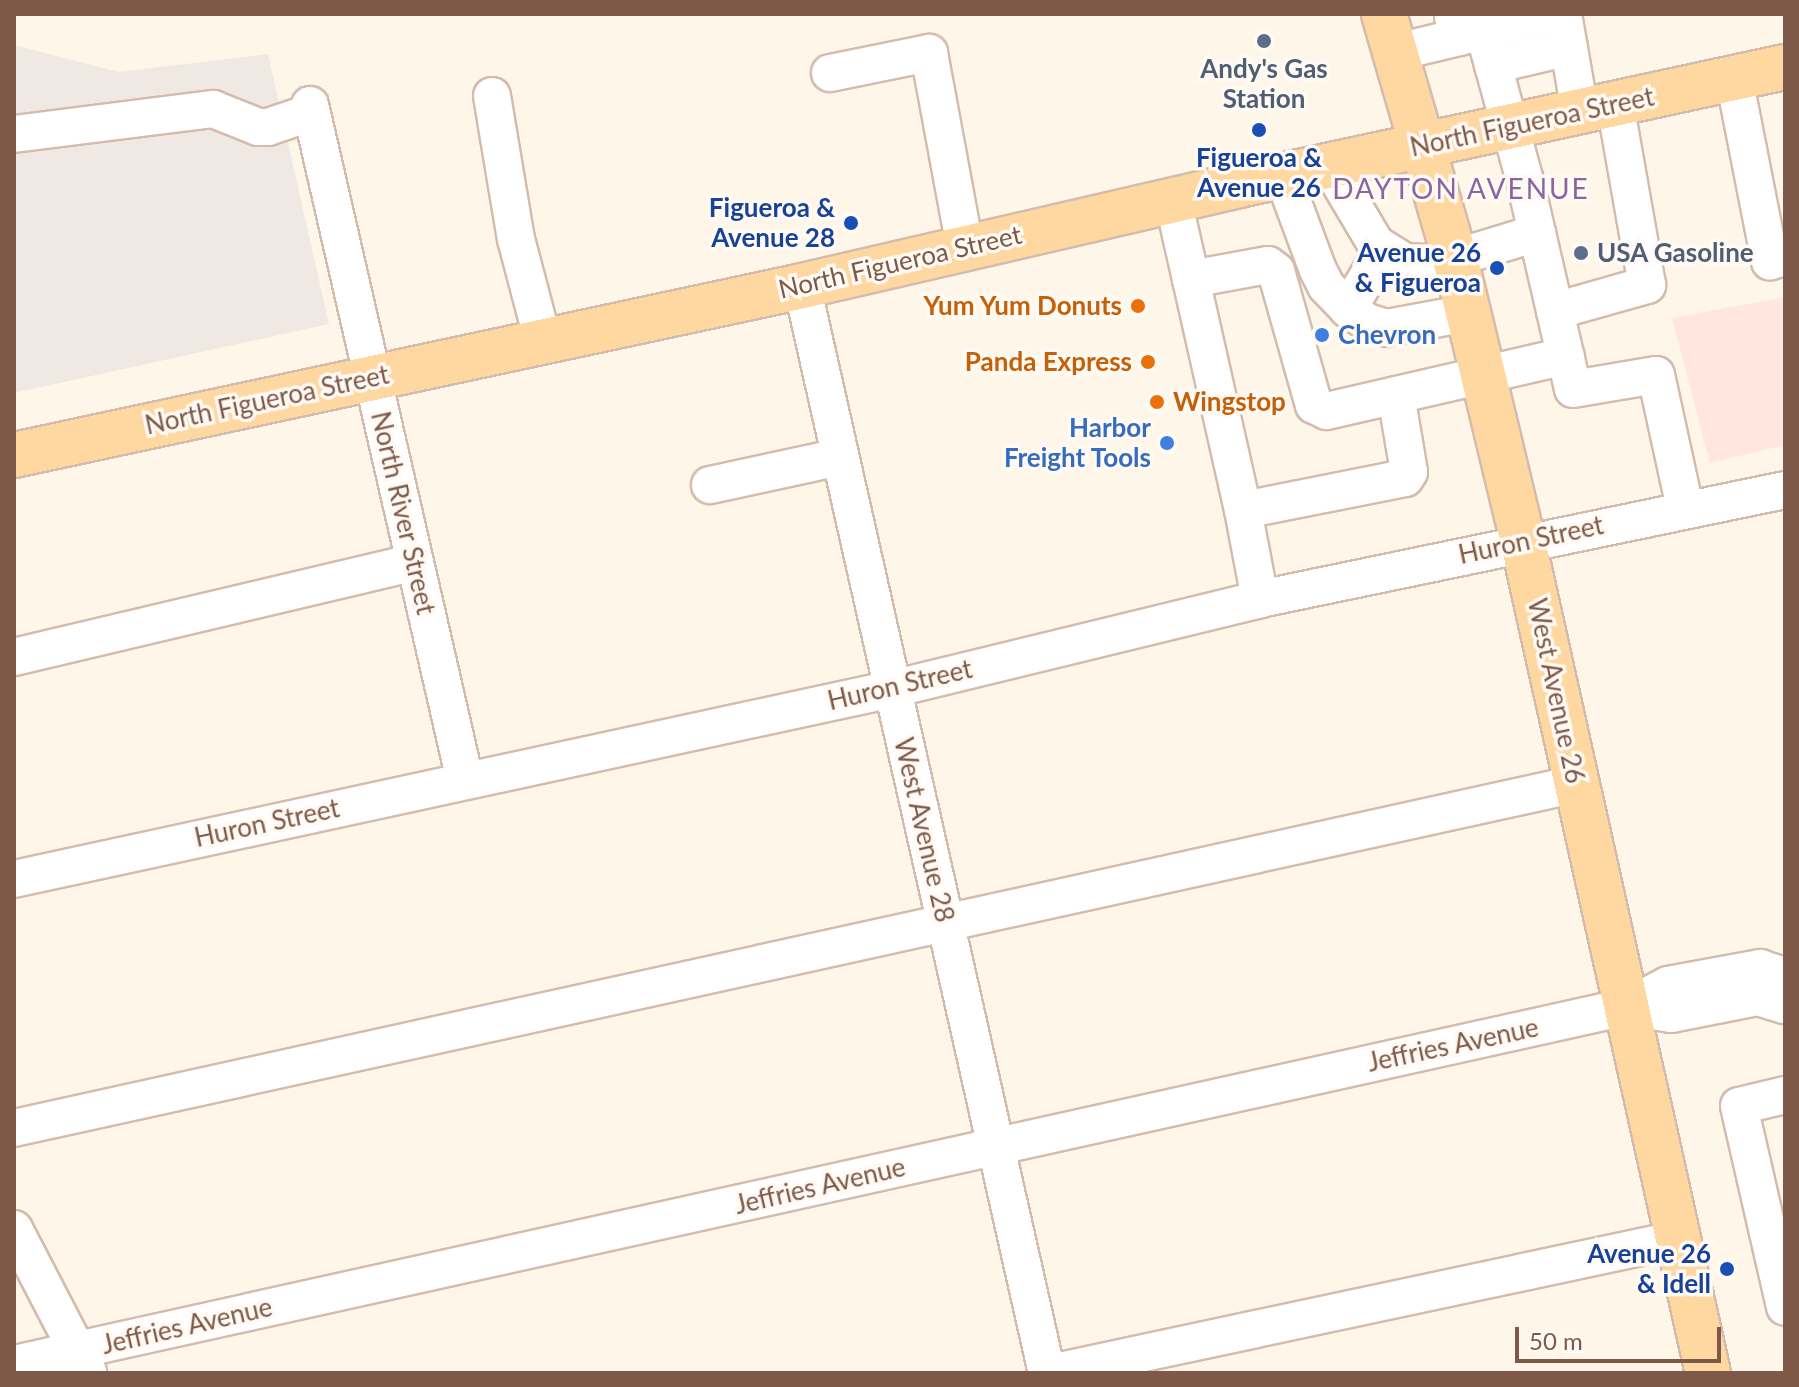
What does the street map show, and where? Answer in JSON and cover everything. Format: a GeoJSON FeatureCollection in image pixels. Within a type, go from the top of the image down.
{"type":"FeatureCollection","features":[{"type":"Feature","properties":{"kind":"main road","name":"West Avenue 26"},"geometry":{"type":"LineString","coordinates":[[1391,33],[1455,258],[1523,542],[1708,1373]]}},
{"type":"Feature","properties":{"kind":"main road","name":"North Figueroa Street"},"geometry":{"type":"LineString","coordinates":[[14,455],[802,286],[1329,165],[1785,67]]}},
{"type":"Feature","properties":{"kind":"street"},"geometry":{"type":"LineString","coordinates":[[1485,29],[1552,14]]}},
{"type":"Feature","properties":{"kind":"street"},"geometry":{"type":"LineString","coordinates":[[1485,29],[1573,389],[1656,375],[1685,508]]}},
{"type":"Feature","properties":{"kind":"street"},"geometry":{"type":"LineString","coordinates":[[1391,33],[1485,29],[1566,31],[1598,107],[1647,285],[1555,311]]}},
{"type":"Feature","properties":{"kind":"street"},"geometry":{"type":"LineString","coordinates":[[830,73],[929,53],[965,247]]}},
{"type":"Feature","properties":{"kind":"street"},"geometry":{"type":"LineString","coordinates":[[1734,78],[1770,261],[1785,257]]}},
{"type":"Feature","properties":{"kind":"street"},"geometry":{"type":"LineString","coordinates":[[492,96],[516,239],[543,341]]}},
{"type":"Feature","properties":{"kind":"street","name":"North River Street"},"geometry":{"type":"LineString","coordinates":[[14,134],[213,109],[258,127],[268,127],[311,108],[465,780]]}},
{"type":"Feature","properties":{"kind":"street"},"geometry":{"type":"LineString","coordinates":[[1329,165],[1376,244],[1389,255],[1405,262],[1426,263],[1455,258],[1537,233]]}},
{"type":"Feature","properties":{"kind":"street"},"geometry":{"type":"LineString","coordinates":[[1283,176],[1318,270],[1326,286],[1348,309],[1367,322],[1387,328],[1467,313]]}},
{"type":"Feature","properties":{"kind":"street"},"geometry":{"type":"LineString","coordinates":[[1173,200],[1260,599]]}},
{"type":"Feature","properties":{"kind":"street"},"geometry":{"type":"LineString","coordinates":[[1348,309],[1372,269],[1389,255]]}},
{"type":"Feature","properties":{"kind":"street"},"geometry":{"type":"LineString","coordinates":[[1191,279],[1268,265],[1276,271],[1314,405],[1327,411],[1566,356]]}},
{"type":"Feature","properties":{"kind":"street","name":"West Avenue 28"},"geometry":{"type":"LineString","coordinates":[[802,286],[1049,1373]]}},
{"type":"Feature","properties":{"kind":"street"},"geometry":{"type":"LineString","coordinates":[[1243,510],[1405,478],[1409,472],[1396,395]]}},
{"type":"Feature","properties":{"kind":"street"},"geometry":{"type":"LineString","coordinates":[[710,485],[840,457]]}},
{"type":"Feature","properties":{"kind":"street","name":"Huron Street"},"geometry":{"type":"LineString","coordinates":[[14,879],[892,689],[1260,599],[1685,508],[1785,490]]}},
{"type":"Feature","properties":{"kind":"street"},"geometry":{"type":"LineString","coordinates":[[14,657],[413,563]]}},
{"type":"Feature","properties":{"kind":"street"},"geometry":{"type":"LineString","coordinates":[[14,1128],[1576,784]]}},
{"type":"Feature","properties":{"kind":"street"},"geometry":{"type":"LineString","coordinates":[[1626,1007],[1668,985],[1760,968],[1785,976]]}},
{"type":"Feature","properties":{"kind":"street"},"geometry":{"type":"LineString","coordinates":[[1626,1007],[1671,1014],[1758,997],[1785,1005]]}},
{"type":"Feature","properties":{"kind":"street","name":"Jeffries Avenue"},"geometry":{"type":"LineString","coordinates":[[14,1364],[83,1362],[997,1146],[1626,1007]]}},
{"type":"Feature","properties":{"kind":"street"},"geometry":{"type":"LineString","coordinates":[[1785,1095],[1739,1106],[1785,1307]]}},
{"type":"Feature","properties":{"kind":"street"},"geometry":{"type":"LineString","coordinates":[[14,1229],[83,1362]]}},
{"type":"Feature","properties":{"kind":"street"},"geometry":{"type":"LineString","coordinates":[[1049,1373],[1678,1239]]}},
{"type":"Feature","properties":{"kind":"shaded area"},"geometry":{"type":"Polygon","coordinates":[[[14,45],[119,72],[268,54],[329,324],[14,393],[14,45]]]}},
{"type":"Feature","properties":{"kind":"shaded area"},"geometry":{"type":"Polygon","coordinates":[[[1785,297],[1785,445],[1710,463],[1672,318],[1785,297]]]}},
{"type":"Feature","properties":{"kind":"place","name":"Andy's Gas Station"},"geometry":{"type":"Point","coordinates":[1264,41]}},
{"type":"Feature","properties":{"kind":"place","name":"Figueroa & Avenue 26"},"geometry":{"type":"Point","coordinates":[1259,130]}},
{"type":"Feature","properties":{"kind":"place","name":"Figueroa & Avenue 28"},"geometry":{"type":"Point","coordinates":[851,223]}},
{"type":"Feature","properties":{"kind":"place","name":"USA Gasoline"},"geometry":{"type":"Point","coordinates":[1581,253]}},
{"type":"Feature","properties":{"kind":"place","name":"Avenue 26 & Figueroa"},"geometry":{"type":"Point","coordinates":[1497,268]}},
{"type":"Feature","properties":{"kind":"place","name":"Yum Yum Donuts"},"geometry":{"type":"Point","coordinates":[1138,306]}},
{"type":"Feature","properties":{"kind":"place","name":"Chevron"},"geometry":{"type":"Point","coordinates":[1322,335]}},
{"type":"Feature","properties":{"kind":"place","name":"Panda Express"},"geometry":{"type":"Point","coordinates":[1148,362]}},
{"type":"Feature","properties":{"kind":"place","name":"Wingstop"},"geometry":{"type":"Point","coordinates":[1157,402]}},
{"type":"Feature","properties":{"kind":"place","name":"Harbor Freight Tools"},"geometry":{"type":"Point","coordinates":[1167,443]}},
{"type":"Feature","properties":{"kind":"place","name":"Avenue 26 & Idell"},"geometry":{"type":"Point","coordinates":[1727,1269]}},
{"type":"Feature","properties":{"kind":"district","name":"DAYTON AVENUE"},"geometry":{"type":"Point","coordinates":[1461,188]}}]}
